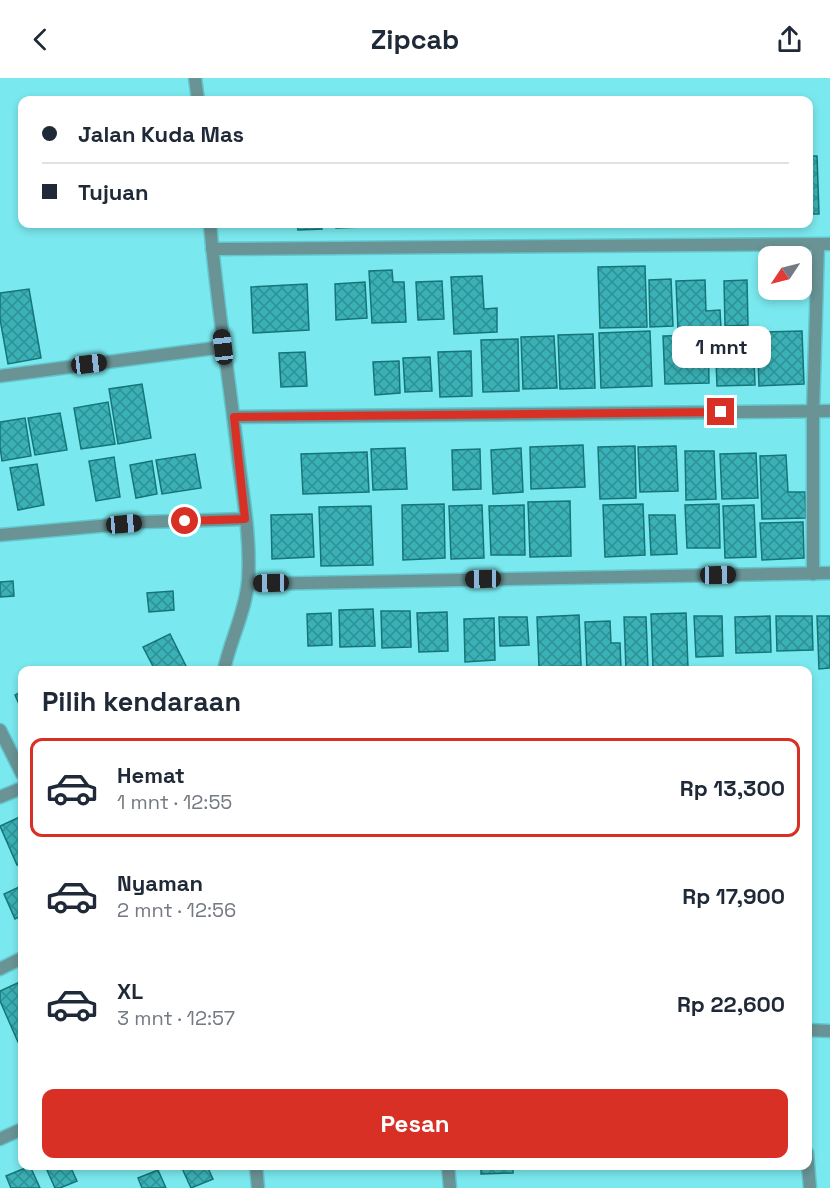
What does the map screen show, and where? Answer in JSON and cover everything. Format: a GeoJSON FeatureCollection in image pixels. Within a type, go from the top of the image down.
{"type":"FeatureCollection","features":[{"type":"Feature","properties":{"kind":"street"},"geometry":{"type":"LineString","coordinates":[[195,78],[197,96]]}},
{"type":"Feature","properties":{"kind":"street"},"geometry":{"type":"LineString","coordinates":[[210,228],[248,542],[248,584],[241,616],[225,666]]}},
{"type":"Feature","properties":{"kind":"street"},"geometry":{"type":"LineString","coordinates":[[212,249],[824,245],[813,412],[813,574]]}},
{"type":"Feature","properties":{"kind":"street"},"geometry":{"type":"LineString","coordinates":[[0,376],[223,347]]}},
{"type":"Feature","properties":{"kind":"street"},"geometry":{"type":"LineString","coordinates":[[234,417],[830,411]]}},
{"type":"Feature","properties":{"kind":"street"},"geometry":{"type":"LineString","coordinates":[[0,535],[144,522],[245,519]]}},
{"type":"Feature","properties":{"kind":"street"},"geometry":{"type":"LineString","coordinates":[[248,584],[830,573]]}},
{"type":"Feature","properties":{"kind":"street"},"geometry":{"type":"LineString","coordinates":[[0,730],[18,766]]}},
{"type":"Feature","properties":{"kind":"street"},"geometry":{"type":"LineString","coordinates":[[0,797],[18,790]]}},
{"type":"Feature","properties":{"kind":"street"},"geometry":{"type":"LineString","coordinates":[[0,969],[18,960]]}},
{"type":"Feature","properties":{"kind":"street"},"geometry":{"type":"LineString","coordinates":[[812,1030],[830,1031]]}},
{"type":"Feature","properties":{"kind":"street"},"geometry":{"type":"LineString","coordinates":[[0,1140],[18,1131]]}},
{"type":"Feature","properties":{"kind":"street"},"geometry":{"type":"LineString","coordinates":[[256,1170],[258,1188]]}},
{"type":"Feature","properties":{"kind":"street"},"geometry":{"type":"LineString","coordinates":[[448,1170],[450,1188]]}},
{"type":"Feature","properties":{"kind":"street"},"geometry":{"type":"LineString","coordinates":[[808,1170],[810,1188]]}},
{"type":"Feature","properties":{"kind":"building"},"geometry":{"type":"Polygon","coordinates":[[[813,156],[817,156],[819,214],[813,214],[813,156]]]}},
{"type":"Feature","properties":{"kind":"building"},"geometry":{"type":"Polygon","coordinates":[[[298,228],[322,229],[298,230],[298,228]]]}},
{"type":"Feature","properties":{"kind":"building"},"geometry":{"type":"Polygon","coordinates":[[[645,266],[647,327],[600,328],[598,267],[645,266]]]}},
{"type":"Feature","properties":{"kind":"building"},"geometry":{"type":"Polygon","coordinates":[[[392,270],[393,282],[404,282],[406,322],[372,323],[369,271],[392,270]]]}},
{"type":"Feature","properties":{"kind":"building"},"geometry":{"type":"Polygon","coordinates":[[[482,276],[484,309],[497,308],[497,332],[454,334],[451,277],[482,276]]]}},
{"type":"Feature","properties":{"kind":"building"},"geometry":{"type":"Polygon","coordinates":[[[671,279],[673,326],[650,327],[649,280],[671,279]]]}},
{"type":"Feature","properties":{"kind":"building"},"geometry":{"type":"Polygon","coordinates":[[[705,280],[706,311],[720,310],[721,329],[678,330],[676,281],[705,280]]]}},
{"type":"Feature","properties":{"kind":"building"},"geometry":{"type":"Polygon","coordinates":[[[747,280],[748,325],[725,326],[724,281],[747,280]]]}},
{"type":"Feature","properties":{"kind":"building"},"geometry":{"type":"Polygon","coordinates":[[[442,281],[444,319],[418,320],[416,282],[442,281]]]}},
{"type":"Feature","properties":{"kind":"building"},"geometry":{"type":"Polygon","coordinates":[[[365,282],[367,318],[336,320],[335,284],[365,282]]]}},
{"type":"Feature","properties":{"kind":"building"},"geometry":{"type":"Polygon","coordinates":[[[307,284],[309,330],[253,333],[251,287],[307,284]]]}},
{"type":"Feature","properties":{"kind":"building"},"geometry":{"type":"Polygon","coordinates":[[[29,289],[41,358],[8,364],[0,319],[0,293],[29,289]]]}},
{"type":"Feature","properties":{"kind":"building"},"geometry":{"type":"Polygon","coordinates":[[[650,331],[652,386],[601,388],[599,333],[650,331]]]}},
{"type":"Feature","properties":{"kind":"building"},"geometry":{"type":"Polygon","coordinates":[[[802,331],[804,384],[759,386],[757,332],[802,331]]]}},
{"type":"Feature","properties":{"kind":"building"},"geometry":{"type":"Polygon","coordinates":[[[753,333],[755,385],[717,386],[715,334],[753,333]]]}},
{"type":"Feature","properties":{"kind":"building"},"geometry":{"type":"Polygon","coordinates":[[[593,334],[595,388],[560,389],[558,335],[593,334]]]}},
{"type":"Feature","properties":{"kind":"building"},"geometry":{"type":"Polygon","coordinates":[[[708,335],[709,383],[665,384],[663,336],[708,335]]]}},
{"type":"Feature","properties":{"kind":"building"},"geometry":{"type":"Polygon","coordinates":[[[554,336],[557,388],[523,389],[521,337],[554,336]]]}},
{"type":"Feature","properties":{"kind":"building"},"geometry":{"type":"Polygon","coordinates":[[[518,339],[519,391],[483,392],[481,340],[518,339]]]}},
{"type":"Feature","properties":{"kind":"building"},"geometry":{"type":"Polygon","coordinates":[[[471,351],[472,396],[440,397],[438,352],[471,351]]]}},
{"type":"Feature","properties":{"kind":"building"},"geometry":{"type":"Polygon","coordinates":[[[305,352],[307,386],[281,387],[279,353],[305,352]]]}},
{"type":"Feature","properties":{"kind":"building"},"geometry":{"type":"Polygon","coordinates":[[[430,357],[432,391],[405,392],[403,358],[430,357]]]}},
{"type":"Feature","properties":{"kind":"building"},"geometry":{"type":"Polygon","coordinates":[[[399,361],[400,393],[375,395],[373,362],[399,361]]]}},
{"type":"Feature","properties":{"kind":"building"},"geometry":{"type":"Polygon","coordinates":[[[142,384],[151,438],[118,444],[109,389],[142,384]]]}},
{"type":"Feature","properties":{"kind":"building"},"geometry":{"type":"Polygon","coordinates":[[[108,402],[115,444],[81,449],[74,408],[108,402]]]}},
{"type":"Feature","properties":{"kind":"building"},"geometry":{"type":"Polygon","coordinates":[[[60,413],[67,450],[35,455],[28,418],[60,413]]]}},
{"type":"Feature","properties":{"kind":"building"},"geometry":{"type":"Polygon","coordinates":[[[25,418],[31,456],[2,461],[0,422],[25,418]]]}},
{"type":"Feature","properties":{"kind":"building"},"geometry":{"type":"Polygon","coordinates":[[[583,445],[585,487],[531,489],[530,447],[583,445]]]}},
{"type":"Feature","properties":{"kind":"building"},"geometry":{"type":"Polygon","coordinates":[[[635,446],[636,498],[600,499],[598,447],[635,446]]]}},
{"type":"Feature","properties":{"kind":"building"},"geometry":{"type":"Polygon","coordinates":[[[676,446],[678,491],[640,492],[638,447],[676,446]]]}},
{"type":"Feature","properties":{"kind":"building"},"geometry":{"type":"Polygon","coordinates":[[[405,448],[407,489],[373,490],[371,449],[405,448]]]}},
{"type":"Feature","properties":{"kind":"building"},"geometry":{"type":"Polygon","coordinates":[[[521,448],[523,492],[493,494],[491,450],[521,448]]]}},
{"type":"Feature","properties":{"kind":"building"},"geometry":{"type":"Polygon","coordinates":[[[480,449],[481,489],[453,490],[452,450],[480,449]]]}},
{"type":"Feature","properties":{"kind":"building"},"geometry":{"type":"Polygon","coordinates":[[[685,451],[714,451],[716,499],[686,500],[685,451]]]}},
{"type":"Feature","properties":{"kind":"building"},"geometry":{"type":"Polygon","coordinates":[[[367,452],[369,492],[303,494],[301,454],[367,452]]]}},
{"type":"Feature","properties":{"kind":"building"},"geometry":{"type":"Polygon","coordinates":[[[756,453],[758,498],[722,499],[720,454],[756,453]]]}},
{"type":"Feature","properties":{"kind":"building"},"geometry":{"type":"Polygon","coordinates":[[[195,454],[201,488],[162,494],[156,460],[195,454]]]}},
{"type":"Feature","properties":{"kind":"building"},"geometry":{"type":"Polygon","coordinates":[[[786,455],[788,492],[805,492],[806,518],[762,519],[760,456],[786,455]]]}},
{"type":"Feature","properties":{"kind":"building"},"geometry":{"type":"Polygon","coordinates":[[[114,457],[120,497],[96,501],[89,461],[114,457]]]}},
{"type":"Feature","properties":{"kind":"building"},"geometry":{"type":"Polygon","coordinates":[[[152,461],[157,494],[136,498],[130,465],[152,461]]]}},
{"type":"Feature","properties":{"kind":"building"},"geometry":{"type":"Polygon","coordinates":[[[37,464],[44,505],[18,510],[10,468],[37,464]]]}},
{"type":"Feature","properties":{"kind":"building"},"geometry":{"type":"Polygon","coordinates":[[[570,501],[571,556],[530,557],[528,502],[570,501]]]}},
{"type":"Feature","properties":{"kind":"building"},"geometry":{"type":"Polygon","coordinates":[[[444,504],[445,558],[403,560],[402,505],[444,504]]]}},
{"type":"Feature","properties":{"kind":"building"},"geometry":{"type":"Polygon","coordinates":[[[643,504],[645,555],[605,557],[603,505],[643,504]]]}},
{"type":"Feature","properties":{"kind":"building"},"geometry":{"type":"Polygon","coordinates":[[[719,504],[720,548],[687,548],[685,505],[719,504]]]}},
{"type":"Feature","properties":{"kind":"building"},"geometry":{"type":"Polygon","coordinates":[[[482,505],[484,558],[451,559],[449,506],[482,505]]]}},
{"type":"Feature","properties":{"kind":"building"},"geometry":{"type":"Polygon","coordinates":[[[524,505],[525,555],[491,555],[489,506],[524,505]]]}},
{"type":"Feature","properties":{"kind":"building"},"geometry":{"type":"Polygon","coordinates":[[[754,505],[756,557],[725,558],[723,506],[754,505]]]}},
{"type":"Feature","properties":{"kind":"building"},"geometry":{"type":"Polygon","coordinates":[[[371,506],[373,565],[321,566],[319,507],[371,506]]]}},
{"type":"Feature","properties":{"kind":"building"},"geometry":{"type":"Polygon","coordinates":[[[312,514],[314,557],[272,559],[271,515],[312,514]]]}},
{"type":"Feature","properties":{"kind":"building"},"geometry":{"type":"Polygon","coordinates":[[[649,515],[675,515],[677,554],[651,555],[649,515]]]}},
{"type":"Feature","properties":{"kind":"building"},"geometry":{"type":"Polygon","coordinates":[[[803,522],[804,558],[762,560],[760,523],[803,522]]]}},
{"type":"Feature","properties":{"kind":"building"},"geometry":{"type":"Polygon","coordinates":[[[13,581],[14,596],[0,597],[0,582],[13,581]]]}},
{"type":"Feature","properties":{"kind":"building"},"geometry":{"type":"Polygon","coordinates":[[[173,591],[174,610],[149,612],[147,593],[173,591]]]}},
{"type":"Feature","properties":{"kind":"building"},"geometry":{"type":"Polygon","coordinates":[[[373,609],[375,646],[340,647],[339,610],[373,609]]]}},
{"type":"Feature","properties":{"kind":"building"},"geometry":{"type":"Polygon","coordinates":[[[381,611],[410,611],[411,647],[382,648],[381,611]]]}},
{"type":"Feature","properties":{"kind":"building"},"geometry":{"type":"Polygon","coordinates":[[[447,612],[448,651],[419,652],[417,613],[447,612]]]}},
{"type":"Feature","properties":{"kind":"building"},"geometry":{"type":"Polygon","coordinates":[[[331,613],[332,645],[308,646],[307,614],[331,613]]]}},
{"type":"Feature","properties":{"kind":"building"},"geometry":{"type":"Polygon","coordinates":[[[686,613],[688,666],[653,666],[651,614],[686,613]]]}},
{"type":"Feature","properties":{"kind":"building"},"geometry":{"type":"Polygon","coordinates":[[[579,615],[581,666],[539,666],[537,617],[579,615]]]}},
{"type":"Feature","properties":{"kind":"building"},"geometry":{"type":"Polygon","coordinates":[[[694,616],[722,616],[723,656],[696,657],[694,616]]]}},
{"type":"Feature","properties":{"kind":"building"},"geometry":{"type":"Polygon","coordinates":[[[770,616],[771,652],[736,653],[735,617],[770,616]]]}},
{"type":"Feature","properties":{"kind":"building"},"geometry":{"type":"Polygon","coordinates":[[[776,616],[812,616],[813,650],[777,651],[776,616]]]}},
{"type":"Feature","properties":{"kind":"building"},"geometry":{"type":"Polygon","coordinates":[[[817,616],[830,616],[830,668],[819,669],[817,616]]]}},
{"type":"Feature","properties":{"kind":"building"},"geometry":{"type":"Polygon","coordinates":[[[499,617],[527,617],[529,645],[500,646],[499,617]]]}},
{"type":"Feature","properties":{"kind":"building"},"geometry":{"type":"Polygon","coordinates":[[[624,617],[646,617],[648,666],[626,666],[624,617]]]}},
{"type":"Feature","properties":{"kind":"building"},"geometry":{"type":"Polygon","coordinates":[[[494,618],[495,660],[465,662],[464,619],[494,618]]]}},
{"type":"Feature","properties":{"kind":"building"},"geometry":{"type":"Polygon","coordinates":[[[610,621],[611,643],[620,643],[621,666],[587,666],[585,622],[610,621]]]}},
{"type":"Feature","properties":{"kind":"building"},"geometry":{"type":"Polygon","coordinates":[[[170,634],[186,666],[153,666],[143,647],[170,634]]]}},
{"type":"Feature","properties":{"kind":"building"},"geometry":{"type":"Polygon","coordinates":[[[18,818],[18,865],[17,865],[0,826],[18,818]]]}},
{"type":"Feature","properties":{"kind":"building"},"geometry":{"type":"Polygon","coordinates":[[[18,887],[18,917],[15,919],[4,894],[18,887]]]}},
{"type":"Feature","properties":{"kind":"building"},"geometry":{"type":"Polygon","coordinates":[[[18,983],[18,1042],[0,1001],[0,991],[18,983]]]}},
{"type":"Feature","properties":{"kind":"building"},"geometry":{"type":"Polygon","coordinates":[[[20,1170],[32,1170],[40,1188],[11,1188],[6,1176],[20,1170]]]}},
{"type":"Feature","properties":{"kind":"building"},"geometry":{"type":"Polygon","coordinates":[[[47,1170],[72,1170],[77,1181],[55,1188],[47,1170]]]}},
{"type":"Feature","properties":{"kind":"building"},"geometry":{"type":"Polygon","coordinates":[[[158,1170],[166,1188],[142,1188],[138,1178],[158,1170]]]}},
{"type":"Feature","properties":{"kind":"building"},"geometry":{"type":"Polygon","coordinates":[[[183,1170],[209,1170],[213,1179],[191,1188],[183,1170]]]}},
{"type":"Feature","properties":{"kind":"building"},"geometry":{"type":"Polygon","coordinates":[[[481,1170],[513,1170],[513,1173],[481,1174],[481,1170]]]}},
{"type":"Feature","properties":{"kind":"route"},"geometry":{"type":"LineString","coordinates":[[185,521],[245,519],[234,417],[721,412]]}}]}
